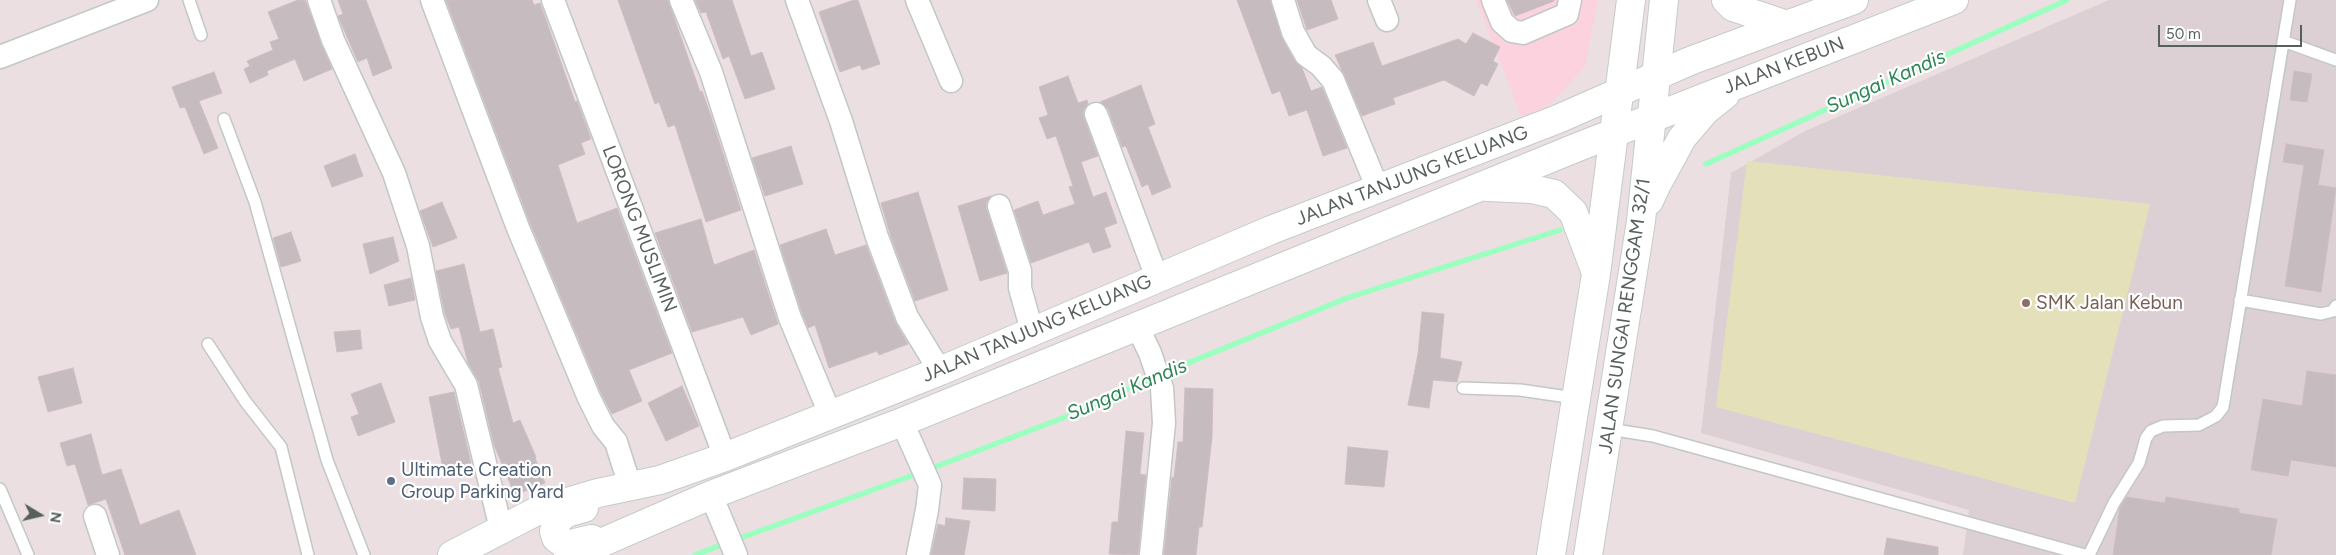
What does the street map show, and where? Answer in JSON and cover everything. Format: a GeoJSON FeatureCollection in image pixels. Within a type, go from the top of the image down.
{"type":"FeatureCollection","features":[{"type":"Feature","properties":{"kind":"main road","name":"JALAN SUNGAI RENGGAM 32/1"},"geometry":{"type":"LineString","coordinates":[[1551,555],[1596,274],[1631,0]]}},
{"type":"Feature","properties":{"kind":"main road","name":"JALAN SUNGAI RENGGAM 32/1"},"geometry":{"type":"LineString","coordinates":[[1588,555],[1641,221],[1664,0]]}},
{"type":"Feature","properties":{"kind":"main road"},"geometry":{"type":"LineString","coordinates":[[1726,0],[1733,7],[1787,25]]}},
{"type":"Feature","properties":{"kind":"main road","name":"JALAN KEBUN"},"geometry":{"type":"LineString","coordinates":[[1620,92],[1787,25],[1810,8],[1854,0]]}},
{"type":"Feature","properties":{"kind":"main road","name":"JALAN KEBUN"},"geometry":{"type":"LineString","coordinates":[[1614,132],[1954,0]]}},
{"type":"Feature","properties":{"kind":"main road"},"geometry":{"type":"LineString","coordinates":[[1641,221],[1656,184],[1682,138],[1706,110],[1737,84]]}},
{"type":"Feature","properties":{"kind":"main road","name":"JALAN TANJUNG KELUANG"},"geometry":{"type":"LineString","coordinates":[[452,555],[538,511],[598,492],[660,480],[725,457],[940,371],[1157,278],[1558,119],[1620,92]]}},
{"type":"Feature","properties":{"kind":"main road","name":"JALAN TANJUNG KELUANG"},"geometry":{"type":"LineString","coordinates":[[568,555],[580,552],[711,495],[906,430],[1138,326],[1614,132]]}},
{"type":"Feature","properties":{"kind":"main road"},"geometry":{"type":"LineString","coordinates":[[1481,186],[1532,189],[1554,194],[1573,212],[1596,274]]}},
{"type":"Feature","properties":{"kind":"main road"},"geometry":{"type":"LineString","coordinates":[[630,486],[611,501],[566,513],[557,521],[554,531],[556,538],[566,545],[646,524]]}},
{"type":"Feature","properties":{"kind":"street"},"geometry":{"type":"LineString","coordinates":[[0,57],[147,0]]}},
{"type":"Feature","properties":{"kind":"street"},"geometry":{"type":"LineString","coordinates":[[319,0],[333,40],[397,182],[418,246],[432,317],[440,341],[466,385],[501,529]]}},
{"type":"Feature","properties":{"kind":"street"},"geometry":{"type":"LineString","coordinates":[[432,0],[518,228],[589,398],[603,426],[616,442],[630,486]]}},
{"type":"Feature","properties":{"kind":"street","name":"LORONG MUSLIMIN"},"geometry":{"type":"LineString","coordinates":[[553,0],[725,457]]}},
{"type":"Feature","properties":{"kind":"street"},"geometry":{"type":"LineString","coordinates":[[681,0],[711,72],[790,318],[830,414]]}},
{"type":"Feature","properties":{"kind":"street"},"geometry":{"type":"LineString","coordinates":[[797,0],[841,121],[877,237],[907,317],[940,371]]}},
{"type":"Feature","properties":{"kind":"street"},"geometry":{"type":"LineString","coordinates":[[917,0],[951,81]]}},
{"type":"Feature","properties":{"kind":"street"},"geometry":{"type":"LineString","coordinates":[[1283,0],[1294,32],[1306,55],[1321,66],[1333,80],[1378,189]]}},
{"type":"Feature","properties":{"kind":"street"},"geometry":{"type":"LineString","coordinates":[[1493,0],[1502,22],[1512,31],[1523,33],[1567,14],[1570,0]]}},
{"type":"Feature","properties":{"kind":"street"},"geometry":{"type":"LineString","coordinates":[[1096,114],[1157,278]]}},
{"type":"Feature","properties":{"kind":"street"},"geometry":{"type":"LineString","coordinates":[[999,206],[1020,271],[1020,288],[1032,331]]}},
{"type":"Feature","properties":{"kind":"street"},"geometry":{"type":"LineString","coordinates":[[1138,326],[1162,388],[1164,423],[1151,555]]}},
{"type":"Feature","properties":{"kind":"street"},"geometry":{"type":"LineString","coordinates":[[906,430],[930,485],[918,555]]}},
{"type":"Feature","properties":{"kind":"street"},"geometry":{"type":"LineString","coordinates":[[711,495],[736,554]]}},
{"type":"Feature","properties":{"kind":"street"},"geometry":{"type":"LineString","coordinates":[[95,516],[108,555]]}},
{"type":"Feature","properties":{"kind":"lane"},"geometry":{"type":"LineString","coordinates":[[189,0],[201,35]]}},
{"type":"Feature","properties":{"kind":"lane"},"geometry":{"type":"LineString","coordinates":[[2089,555],[2114,504],[2139,463],[2146,438],[2151,431],[2163,426],[2200,426],[2216,416],[2223,406],[2290,0]]}},
{"type":"Feature","properties":{"kind":"lane"},"geometry":{"type":"LineString","coordinates":[[2284,41],[2336,60]]}},
{"type":"Feature","properties":{"kind":"lane"},"geometry":{"type":"LineString","coordinates":[[224,119],[254,202],[327,460],[364,555]]}},
{"type":"Feature","properties":{"kind":"lane"},"geometry":{"type":"LineString","coordinates":[[2240,300],[2321,314],[2333,311],[2336,306]]}},
{"type":"Feature","properties":{"kind":"lane"},"geometry":{"type":"LineString","coordinates":[[208,344],[245,401],[281,446],[308,555]]}},
{"type":"Feature","properties":{"kind":"lane"},"geometry":{"type":"LineString","coordinates":[[1463,388],[1520,390],[1575,398]]}},
{"type":"Feature","properties":{"kind":"lane"},"geometry":{"type":"LineString","coordinates":[[1609,429],[1638,432],[1661,438],[2085,555]]}},
{"type":"Feature","properties":{"kind":"lane"},"geometry":{"type":"LineString","coordinates":[[0,489],[28,555]]}},
{"type":"Feature","properties":{"kind":"shaded area"},"geometry":{"type":"Polygon","coordinates":[[[1476,0],[1598,0],[1585,67],[1551,103],[1523,121],[1476,0]]]}},
{"type":"Feature","properties":{"kind":"shaded area","name":"SMK Jalan Kebun"},"geometry":{"type":"Polygon","coordinates":[[[2109,0],[2336,0],[2336,555],[1963,555],[1969,510],[1701,433],[1731,173],[1805,131],[2109,0]]]}},
{"type":"Feature","properties":{"kind":"shaded area"},"geometry":{"type":"Polygon","coordinates":[[[1747,161],[2150,204],[2075,503],[1716,407],[1747,161]]]}},
{"type":"Feature","properties":{"kind":"building"},"geometry":{"type":"Polygon","coordinates":[[[298,0],[305,0],[332,69],[304,81],[295,59],[267,71],[268,75],[250,83],[244,69],[250,66],[247,61],[273,50],[270,42],[279,39],[268,12],[298,0]]]}},
{"type":"Feature","properties":{"kind":"building"},"geometry":{"type":"Polygon","coordinates":[[[338,0],[366,0],[392,68],[373,76],[367,58],[358,62],[338,16],[343,14],[338,0]]]}},
{"type":"Feature","properties":{"kind":"building"},"geometry":{"type":"Polygon","coordinates":[[[446,0],[532,0],[534,5],[540,3],[575,102],[577,101],[591,139],[581,143],[585,154],[558,165],[577,223],[617,208],[672,353],[629,370],[642,401],[612,414],[601,393],[530,223],[446,0]]]}},
{"type":"Feature","properties":{"kind":"building"},"geometry":{"type":"Polygon","coordinates":[[[618,0],[668,0],[700,92],[702,91],[711,116],[741,210],[706,222],[675,125],[668,127],[659,102],[655,104],[618,0]]]}},
{"type":"Feature","properties":{"kind":"building"},"geometry":{"type":"Polygon","coordinates":[[[695,0],[732,0],[751,56],[762,52],[775,89],[745,99],[729,56],[723,59],[706,12],[701,13],[695,0]]]}},
{"type":"Feature","properties":{"kind":"building"},"geometry":{"type":"Polygon","coordinates":[[[858,0],[880,64],[862,70],[860,65],[840,72],[819,12],[858,0]]]}},
{"type":"Feature","properties":{"kind":"building"},"geometry":{"type":"Polygon","coordinates":[[[1237,0],[1270,0],[1282,38],[1295,61],[1302,68],[1311,91],[1322,87],[1347,148],[1323,156],[1307,110],[1289,116],[1280,91],[1272,94],[1237,0]]]}},
{"type":"Feature","properties":{"kind":"building"},"geometry":{"type":"Polygon","coordinates":[[[1297,0],[1331,0],[1338,19],[1307,30],[1297,0]]]}},
{"type":"Feature","properties":{"kind":"building"},"geometry":{"type":"Polygon","coordinates":[[[1507,0],[1554,0],[1554,1],[1515,16],[1507,0]]]}},
{"type":"Feature","properties":{"kind":"building"},"geometry":{"type":"Polygon","coordinates":[[[1473,33],[1500,47],[1493,61],[1498,64],[1487,86],[1481,83],[1474,96],[1444,80],[1393,98],[1395,104],[1362,116],[1335,55],[1373,42],[1382,66],[1458,39],[1466,44],[1473,33]]]}},
{"type":"Feature","properties":{"kind":"building"},"geometry":{"type":"Polygon","coordinates":[[[2294,71],[2312,74],[2307,102],[2290,100],[2294,71]]]}},
{"type":"Feature","properties":{"kind":"building"},"geometry":{"type":"Polygon","coordinates":[[[214,72],[222,93],[199,101],[218,148],[204,154],[185,107],[180,108],[172,87],[214,72]]]}},
{"type":"Feature","properties":{"kind":"building"},"geometry":{"type":"Polygon","coordinates":[[[1068,76],[1078,103],[1087,100],[1088,104],[1083,111],[1084,118],[1098,156],[1081,162],[1093,197],[1106,192],[1117,223],[1104,228],[1111,247],[1093,253],[1089,242],[1031,263],[1014,210],[1038,201],[1043,215],[1075,204],[1069,187],[1073,186],[1056,136],[1047,139],[1039,118],[1048,115],[1039,87],[1068,76]]]}},
{"type":"Feature","properties":{"kind":"building"},"geometry":{"type":"Polygon","coordinates":[[[1141,85],[1155,124],[1148,127],[1171,187],[1152,195],[1148,184],[1142,187],[1126,146],[1122,147],[1108,109],[1100,102],[1141,85]]]}},
{"type":"Feature","properties":{"kind":"building"},"geometry":{"type":"Polygon","coordinates":[[[2286,144],[2324,150],[2318,185],[2336,188],[2321,292],[2285,286],[2304,165],[2283,162],[2286,144]]]}},
{"type":"Feature","properties":{"kind":"building"},"geometry":{"type":"Polygon","coordinates":[[[791,146],[803,184],[765,196],[752,158],[791,146]]]}},
{"type":"Feature","properties":{"kind":"building"},"geometry":{"type":"Polygon","coordinates":[[[355,154],[363,176],[332,187],[324,166],[355,154]]]}},
{"type":"Feature","properties":{"kind":"building"},"geometry":{"type":"Polygon","coordinates":[[[918,192],[948,290],[915,301],[891,237],[881,203],[918,192]]]}},
{"type":"Feature","properties":{"kind":"building"},"geometry":{"type":"Polygon","coordinates":[[[991,196],[986,203],[987,210],[1007,273],[980,281],[958,206],[991,196]]]}},
{"type":"Feature","properties":{"kind":"building"},"geometry":{"type":"Polygon","coordinates":[[[442,202],[457,238],[433,247],[420,211],[442,202]]]}},
{"type":"Feature","properties":{"kind":"building"},"geometry":{"type":"Polygon","coordinates":[[[701,219],[714,265],[754,250],[778,324],[751,335],[743,317],[692,332],[655,233],[701,219]]]}},
{"type":"Feature","properties":{"kind":"building"},"geometry":{"type":"Polygon","coordinates":[[[826,229],[835,255],[866,245],[895,322],[908,344],[879,355],[877,351],[829,368],[815,325],[808,328],[802,313],[780,245],[826,229]]]}},
{"type":"Feature","properties":{"kind":"building"},"geometry":{"type":"Polygon","coordinates":[[[291,232],[301,261],[281,267],[273,238],[291,232]]]}},
{"type":"Feature","properties":{"kind":"building"},"geometry":{"type":"Polygon","coordinates":[[[393,237],[399,261],[370,274],[363,244],[393,237]]]}},
{"type":"Feature","properties":{"kind":"building"},"geometry":{"type":"Polygon","coordinates":[[[464,264],[480,332],[493,329],[502,367],[498,368],[513,423],[520,420],[545,483],[515,495],[494,445],[479,382],[468,363],[459,327],[451,329],[445,314],[436,271],[464,264]]]}},
{"type":"Feature","properties":{"kind":"building"},"geometry":{"type":"Polygon","coordinates":[[[411,278],[415,300],[389,306],[384,285],[411,278]]]}},
{"type":"Feature","properties":{"kind":"building"},"geometry":{"type":"Polygon","coordinates":[[[1422,312],[1444,314],[1440,358],[1462,362],[1457,382],[1433,380],[1429,408],[1408,405],[1418,354],[1422,312]]]}},
{"type":"Feature","properties":{"kind":"building"},"geometry":{"type":"Polygon","coordinates":[[[360,330],[362,349],[337,352],[334,332],[360,330]]]}},
{"type":"Feature","properties":{"kind":"building"},"geometry":{"type":"Polygon","coordinates":[[[73,368],[82,403],[48,412],[38,377],[73,368]]]}},
{"type":"Feature","properties":{"kind":"building"},"geometry":{"type":"Polygon","coordinates":[[[2307,371],[2336,375],[2336,467],[2291,460],[2288,476],[2251,470],[2263,399],[2302,406],[2307,371]]]}},
{"type":"Feature","properties":{"kind":"building"},"geometry":{"type":"Polygon","coordinates":[[[381,383],[395,422],[358,436],[351,417],[359,414],[351,394],[381,383]]]}},
{"type":"Feature","properties":{"kind":"building"},"geometry":{"type":"Polygon","coordinates":[[[682,386],[699,426],[666,441],[648,403],[682,386]]]}},
{"type":"Feature","properties":{"kind":"building"},"geometry":{"type":"Polygon","coordinates":[[[1185,388],[1213,389],[1212,437],[1202,527],[1199,527],[1196,555],[1164,555],[1172,477],[1174,478],[1178,442],[1183,442],[1185,388]]]}},
{"type":"Feature","properties":{"kind":"building"},"geometry":{"type":"Polygon","coordinates":[[[454,392],[471,463],[443,469],[429,397],[454,392]]]}},
{"type":"Feature","properties":{"kind":"building"},"geometry":{"type":"Polygon","coordinates":[[[1126,431],[1144,433],[1140,474],[1146,475],[1138,555],[1109,554],[1112,522],[1118,522],[1126,431]]]}},
{"type":"Feature","properties":{"kind":"building"},"geometry":{"type":"Polygon","coordinates":[[[91,434],[102,475],[121,469],[140,525],[179,510],[196,555],[125,555],[106,499],[88,505],[75,464],[67,466],[60,443],[91,434]]]}},
{"type":"Feature","properties":{"kind":"building"},"geometry":{"type":"Polygon","coordinates":[[[1348,447],[1388,451],[1384,487],[1345,484],[1348,447]]]}},
{"type":"Feature","properties":{"kind":"building"},"geometry":{"type":"Polygon","coordinates":[[[964,478],[996,479],[995,511],[962,509],[964,478]]]}},
{"type":"Feature","properties":{"kind":"building"},"geometry":{"type":"Polygon","coordinates":[[[2127,497],[2165,503],[2166,497],[2239,509],[2239,513],[2277,519],[2271,555],[2113,555],[2120,507],[2127,497]]]}},
{"type":"Feature","properties":{"kind":"building"},"geometry":{"type":"Polygon","coordinates":[[[946,518],[970,521],[964,555],[931,555],[938,524],[945,526],[946,518]]]}},
{"type":"Feature","properties":{"kind":"building"},"geometry":{"type":"Polygon","coordinates":[[[1887,538],[1938,547],[1938,555],[1884,555],[1887,538]]]}},
{"type":"Feature","properties":{"kind":"waterway","name":"Sungai Kandis"},"geometry":{"type":"LineString","coordinates":[[1706,164],[2067,0]]}},
{"type":"Feature","properties":{"kind":"waterway","name":"Sungai Kandis"},"geometry":{"type":"LineString","coordinates":[[1161,374],[1347,298],[1560,230]]}},
{"type":"Feature","properties":{"kind":"waterway","name":"Sungai Kandis"},"geometry":{"type":"LineString","coordinates":[[927,470],[1073,414],[1152,378]]}},
{"type":"Feature","properties":{"kind":"waterway","name":"Sungai Kandis"},"geometry":{"type":"LineString","coordinates":[[735,540],[919,473]]}},
{"type":"Feature","properties":{"kind":"waterway","name":"Sungai Kandis"},"geometry":{"type":"LineString","coordinates":[[695,555],[726,543]]}},
{"type":"Feature","properties":{"kind":"place","name":"SMK Jalan Kebun"},"geometry":{"type":"Point","coordinates":[2026,303]}},
{"type":"Feature","properties":{"kind":"place","name":"Ultimate Creation Group Parking Yard"},"geometry":{"type":"Point","coordinates":[391,481]}}]}
